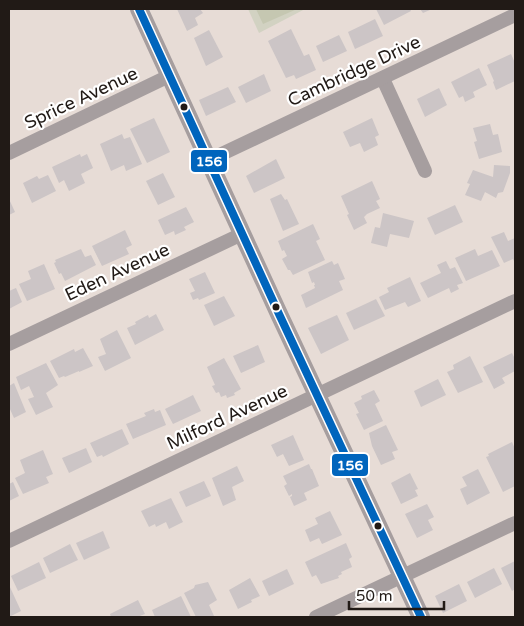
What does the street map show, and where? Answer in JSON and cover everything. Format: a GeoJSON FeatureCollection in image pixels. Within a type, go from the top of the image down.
{"type":"FeatureCollection","features":[{"type":"Feature","properties":{"kind":"street"},"geometry":{"type":"LineString","coordinates":[[139,9],[316,395],[421,617]]}},
{"type":"Feature","properties":{"kind":"street","name":"Cambridge Drive"},"geometry":{"type":"LineString","coordinates":[[209,160],[515,15]]}},
{"type":"Feature","properties":{"kind":"street","name":"Sprice Avenue"},"geometry":{"type":"LineString","coordinates":[[9,153],[169,76]]}},
{"type":"Feature","properties":{"kind":"street"},"geometry":{"type":"LineString","coordinates":[[383,79],[425,171]]}},
{"type":"Feature","properties":{"kind":"street","name":"Eden Avenue"},"geometry":{"type":"LineString","coordinates":[[9,344],[242,234]]}},
{"type":"Feature","properties":{"kind":"street","name":"Milford Avenue"},"geometry":{"type":"LineString","coordinates":[[9,541],[515,301]]}},
{"type":"Feature","properties":{"kind":"street"},"geometry":{"type":"LineString","coordinates":[[316,617],[515,523]]}},
{"type":"Feature","properties":{"kind":"green space"},"geometry":{"type":"Polygon","coordinates":[[[248,9],[305,9],[259,33],[248,9]]]}},
{"type":"Feature","properties":{"kind":"green space"},"geometry":{"type":"Polygon","coordinates":[[[256,9],[297,9],[263,24],[256,9]]]}},
{"type":"Feature","properties":{"kind":"building"},"geometry":{"type":"Polygon","coordinates":[[[177,9],[200,9],[203,13],[195,18],[198,25],[187,31],[177,9]]]}},
{"type":"Feature","properties":{"kind":"building"},"geometry":{"type":"Polygon","coordinates":[[[376,9],[410,9],[411,11],[384,25],[376,9]]]}},
{"type":"Feature","properties":{"kind":"building"},"geometry":{"type":"Polygon","coordinates":[[[420,9],[432,9],[423,13],[420,9]]]}},
{"type":"Feature","properties":{"kind":"building"},"geometry":{"type":"Polygon","coordinates":[[[375,19],[383,36],[355,49],[348,32],[375,19]]]}},
{"type":"Feature","properties":{"kind":"building"},"geometry":{"type":"Polygon","coordinates":[[[291,29],[304,56],[309,54],[316,70],[296,79],[294,75],[286,78],[268,41],[291,29]]]}},
{"type":"Feature","properties":{"kind":"building"},"geometry":{"type":"Polygon","coordinates":[[[209,30],[223,57],[206,66],[194,38],[209,30]]]}},
{"type":"Feature","properties":{"kind":"building"},"geometry":{"type":"Polygon","coordinates":[[[339,35],[347,51],[323,62],[316,46],[339,35]]]}},
{"type":"Feature","properties":{"kind":"building"},"geometry":{"type":"Polygon","coordinates":[[[511,54],[515,63],[515,81],[496,90],[487,65],[511,54]]]}},
{"type":"Feature","properties":{"kind":"building"},"geometry":{"type":"Polygon","coordinates":[[[479,68],[487,85],[473,92],[475,97],[465,102],[463,96],[459,98],[451,82],[479,68]]]}},
{"type":"Feature","properties":{"kind":"building"},"geometry":{"type":"Polygon","coordinates":[[[264,74],[271,91],[246,103],[238,87],[264,74]]]}},
{"type":"Feature","properties":{"kind":"building"},"geometry":{"type":"Polygon","coordinates":[[[228,87],[236,102],[206,116],[199,100],[228,87]]]}},
{"type":"Feature","properties":{"kind":"building"},"geometry":{"type":"Polygon","coordinates":[[[439,88],[447,105],[425,117],[417,99],[439,88]]]}},
{"type":"Feature","properties":{"kind":"building"},"geometry":{"type":"Polygon","coordinates":[[[154,118],[170,152],[147,163],[130,129],[154,118]]]}},
{"type":"Feature","properties":{"kind":"building"},"geometry":{"type":"Polygon","coordinates":[[[372,118],[379,135],[375,137],[378,145],[364,152],[360,143],[350,147],[343,132],[372,118]]]}},
{"type":"Feature","properties":{"kind":"building"},"geometry":{"type":"Polygon","coordinates":[[[490,124],[493,135],[498,134],[502,152],[479,159],[474,142],[477,141],[473,128],[490,124]]]}},
{"type":"Feature","properties":{"kind":"building"},"geometry":{"type":"Polygon","coordinates":[[[122,134],[124,139],[130,137],[142,164],[126,171],[124,165],[111,171],[100,144],[122,134]]]}},
{"type":"Feature","properties":{"kind":"building"},"geometry":{"type":"Polygon","coordinates":[[[80,154],[81,157],[87,154],[93,168],[81,174],[85,183],[69,191],[64,180],[59,183],[52,167],[80,154]]]}},
{"type":"Feature","properties":{"kind":"building"},"geometry":{"type":"Polygon","coordinates":[[[276,159],[285,178],[254,193],[246,176],[276,159]]]}},
{"type":"Feature","properties":{"kind":"building"},"geometry":{"type":"Polygon","coordinates":[[[494,165],[510,166],[510,173],[503,192],[498,193],[496,198],[485,192],[481,201],[465,195],[470,184],[467,183],[473,170],[493,177],[494,165]]]}},
{"type":"Feature","properties":{"kind":"building"},"geometry":{"type":"Polygon","coordinates":[[[163,173],[175,197],[158,205],[146,181],[163,173]]]}},
{"type":"Feature","properties":{"kind":"building"},"geometry":{"type":"Polygon","coordinates":[[[48,175],[56,191],[32,203],[23,183],[37,176],[39,179],[48,175]]]}},
{"type":"Feature","properties":{"kind":"building"},"geometry":{"type":"Polygon","coordinates":[[[372,181],[380,199],[376,201],[380,208],[367,214],[364,217],[367,223],[354,230],[341,196],[372,181]]]}},
{"type":"Feature","properties":{"kind":"building"},"geometry":{"type":"Polygon","coordinates":[[[281,194],[285,200],[287,199],[299,224],[283,231],[270,199],[281,194]]]}},
{"type":"Feature","properties":{"kind":"building"},"geometry":{"type":"Polygon","coordinates":[[[9,199],[15,212],[9,215],[9,199]]]}},
{"type":"Feature","properties":{"kind":"building"},"geometry":{"type":"Polygon","coordinates":[[[455,205],[463,222],[435,235],[427,218],[455,205]]]}},
{"type":"Feature","properties":{"kind":"building"},"geometry":{"type":"Polygon","coordinates":[[[186,207],[194,222],[184,227],[186,230],[175,235],[174,231],[165,235],[158,220],[186,207]]]}},
{"type":"Feature","properties":{"kind":"building"},"geometry":{"type":"Polygon","coordinates":[[[383,213],[414,221],[409,238],[390,234],[387,247],[371,243],[375,227],[380,228],[383,213]]]}},
{"type":"Feature","properties":{"kind":"building"},"geometry":{"type":"Polygon","coordinates":[[[313,224],[320,239],[316,241],[325,260],[293,275],[282,259],[287,256],[284,250],[282,251],[278,241],[313,224]]]}},
{"type":"Feature","properties":{"kind":"building"},"geometry":{"type":"Polygon","coordinates":[[[125,230],[132,245],[126,248],[129,254],[102,266],[92,246],[125,230]]]}},
{"type":"Feature","properties":{"kind":"building"},"geometry":{"type":"Polygon","coordinates":[[[504,232],[508,241],[515,238],[515,263],[513,259],[504,263],[491,237],[504,232]]]}},
{"type":"Feature","properties":{"kind":"building"},"geometry":{"type":"Polygon","coordinates":[[[81,249],[85,257],[91,255],[96,265],[65,281],[61,273],[59,274],[54,263],[56,262],[55,260],[81,249]]]}},
{"type":"Feature","properties":{"kind":"building"},"geometry":{"type":"Polygon","coordinates":[[[475,249],[478,256],[492,250],[500,266],[466,281],[455,258],[475,249]]]}},
{"type":"Feature","properties":{"kind":"building"},"geometry":{"type":"Polygon","coordinates":[[[332,261],[334,265],[338,263],[345,279],[339,281],[343,290],[306,308],[301,295],[315,288],[308,272],[332,261]]]}},
{"type":"Feature","properties":{"kind":"building"},"geometry":{"type":"Polygon","coordinates":[[[446,261],[450,269],[455,267],[463,283],[457,285],[459,289],[451,293],[449,288],[428,298],[420,283],[441,273],[437,265],[446,261]]]}},
{"type":"Feature","properties":{"kind":"building"},"geometry":{"type":"Polygon","coordinates":[[[44,264],[55,289],[27,301],[19,284],[31,279],[28,271],[44,264]]]}},
{"type":"Feature","properties":{"kind":"building"},"geometry":{"type":"Polygon","coordinates":[[[205,272],[215,293],[199,300],[198,298],[193,300],[190,293],[195,291],[189,279],[205,272]]]}},
{"type":"Feature","properties":{"kind":"building"},"geometry":{"type":"Polygon","coordinates":[[[410,277],[421,301],[408,307],[405,302],[385,310],[379,297],[389,292],[387,288],[410,277]]]}},
{"type":"Feature","properties":{"kind":"building"},"geometry":{"type":"Polygon","coordinates":[[[16,288],[22,302],[9,309],[9,291],[16,288]]]}},
{"type":"Feature","properties":{"kind":"building"},"geometry":{"type":"Polygon","coordinates":[[[224,296],[235,316],[214,326],[204,305],[224,296]]]}},
{"type":"Feature","properties":{"kind":"building"},"geometry":{"type":"Polygon","coordinates":[[[376,299],[385,316],[354,330],[346,313],[376,299]]]}},
{"type":"Feature","properties":{"kind":"building"},"geometry":{"type":"Polygon","coordinates":[[[156,314],[164,330],[135,345],[127,328],[148,315],[149,318],[156,314]]]}},
{"type":"Feature","properties":{"kind":"building"},"geometry":{"type":"Polygon","coordinates":[[[337,315],[349,340],[321,354],[308,328],[337,315]]]}},
{"type":"Feature","properties":{"kind":"building"},"geometry":{"type":"Polygon","coordinates":[[[117,330],[131,358],[105,371],[98,357],[106,354],[100,339],[117,330]]]}},
{"type":"Feature","properties":{"kind":"building"},"geometry":{"type":"Polygon","coordinates":[[[258,345],[265,362],[241,373],[233,356],[258,345]]]}},
{"type":"Feature","properties":{"kind":"building"},"geometry":{"type":"Polygon","coordinates":[[[83,348],[93,366],[59,378],[50,361],[74,349],[75,352],[83,348]]]}},
{"type":"Feature","properties":{"kind":"building"},"geometry":{"type":"Polygon","coordinates":[[[512,353],[515,359],[515,371],[502,378],[505,383],[494,389],[483,367],[512,353]]]}},
{"type":"Feature","properties":{"kind":"building"},"geometry":{"type":"Polygon","coordinates":[[[470,356],[483,382],[458,393],[447,372],[454,369],[453,365],[470,356]]]}},
{"type":"Feature","properties":{"kind":"building"},"geometry":{"type":"Polygon","coordinates":[[[224,358],[241,389],[234,393],[235,395],[227,398],[226,395],[221,397],[219,392],[216,393],[212,386],[215,385],[207,367],[224,358]]]}},
{"type":"Feature","properties":{"kind":"building"},"geometry":{"type":"Polygon","coordinates":[[[46,363],[58,385],[46,393],[53,407],[36,415],[28,399],[34,397],[29,386],[21,390],[16,377],[46,363]]]}},
{"type":"Feature","properties":{"kind":"building"},"geometry":{"type":"Polygon","coordinates":[[[438,379],[446,395],[421,407],[414,391],[438,379]]]}},
{"type":"Feature","properties":{"kind":"building"},"geometry":{"type":"Polygon","coordinates":[[[14,383],[26,412],[14,418],[9,407],[9,386],[14,383]]]}},
{"type":"Feature","properties":{"kind":"building"},"geometry":{"type":"Polygon","coordinates":[[[374,390],[380,401],[375,404],[383,421],[364,430],[356,414],[359,413],[354,403],[362,399],[361,396],[374,390]]]}},
{"type":"Feature","properties":{"kind":"building"},"geometry":{"type":"Polygon","coordinates":[[[193,395],[201,411],[173,424],[165,409],[193,395]]]}},
{"type":"Feature","properties":{"kind":"building"},"geometry":{"type":"Polygon","coordinates":[[[154,409],[155,412],[160,410],[166,425],[133,439],[126,424],[146,416],[144,413],[154,409]]]}},
{"type":"Feature","properties":{"kind":"building"},"geometry":{"type":"Polygon","coordinates":[[[386,425],[398,450],[392,452],[395,459],[381,465],[372,446],[369,433],[386,425]]]}},
{"type":"Feature","properties":{"kind":"building"},"geometry":{"type":"Polygon","coordinates":[[[122,429],[129,444],[103,457],[102,455],[97,457],[90,443],[122,429]]]}},
{"type":"Feature","properties":{"kind":"building"},"geometry":{"type":"Polygon","coordinates":[[[293,435],[304,460],[289,466],[283,454],[277,457],[271,445],[293,435]]]}},
{"type":"Feature","properties":{"kind":"building"},"geometry":{"type":"Polygon","coordinates":[[[512,442],[515,449],[515,486],[503,492],[486,457],[489,456],[488,454],[512,442]]]}},
{"type":"Feature","properties":{"kind":"building"},"geometry":{"type":"Polygon","coordinates":[[[86,448],[92,462],[69,473],[62,458],[86,448]]]}},
{"type":"Feature","properties":{"kind":"building"},"geometry":{"type":"Polygon","coordinates":[[[43,450],[53,474],[46,477],[49,483],[23,494],[15,478],[25,473],[20,460],[43,450]]]}},
{"type":"Feature","properties":{"kind":"building"},"geometry":{"type":"Polygon","coordinates":[[[309,464],[319,486],[304,493],[307,500],[294,506],[290,497],[292,494],[289,496],[284,486],[287,484],[283,476],[309,464]]]}},
{"type":"Feature","properties":{"kind":"building"},"geometry":{"type":"Polygon","coordinates":[[[237,466],[244,481],[232,487],[236,500],[223,506],[212,478],[237,466]]]}},
{"type":"Feature","properties":{"kind":"building"},"geometry":{"type":"Polygon","coordinates":[[[478,469],[490,493],[467,505],[460,489],[467,486],[462,477],[478,469]]]}},
{"type":"Feature","properties":{"kind":"building"},"geometry":{"type":"Polygon","coordinates":[[[410,473],[418,489],[415,490],[418,496],[401,504],[391,483],[410,473]]]}},
{"type":"Feature","properties":{"kind":"building"},"geometry":{"type":"Polygon","coordinates":[[[204,481],[211,496],[186,507],[179,492],[204,481]]]}},
{"type":"Feature","properties":{"kind":"building"},"geometry":{"type":"Polygon","coordinates":[[[13,482],[19,496],[9,501],[9,484],[13,482]]]}},
{"type":"Feature","properties":{"kind":"building"},"geometry":{"type":"Polygon","coordinates":[[[171,498],[183,522],[169,529],[166,522],[156,527],[155,524],[149,527],[141,511],[171,498]]]}},
{"type":"Feature","properties":{"kind":"building"},"geometry":{"type":"Polygon","coordinates":[[[427,504],[434,517],[428,520],[433,530],[417,538],[405,514],[427,504]]]}},
{"type":"Feature","properties":{"kind":"building"},"geometry":{"type":"Polygon","coordinates":[[[330,511],[342,535],[322,544],[319,538],[310,542],[305,530],[318,524],[315,518],[330,511]]]}},
{"type":"Feature","properties":{"kind":"building"},"geometry":{"type":"Polygon","coordinates":[[[103,531],[110,548],[84,560],[76,543],[103,531]]]}},
{"type":"Feature","properties":{"kind":"building"},"geometry":{"type":"Polygon","coordinates":[[[346,543],[352,557],[349,559],[352,567],[341,572],[342,574],[338,576],[339,578],[321,584],[316,575],[312,577],[305,562],[346,543]]]}},
{"type":"Feature","properties":{"kind":"building"},"geometry":{"type":"Polygon","coordinates":[[[70,544],[78,560],[50,573],[43,558],[70,544]]]}},
{"type":"Feature","properties":{"kind":"building"},"geometry":{"type":"Polygon","coordinates":[[[515,561],[515,589],[512,591],[501,568],[515,561]]]}},
{"type":"Feature","properties":{"kind":"building"},"geometry":{"type":"Polygon","coordinates":[[[39,562],[46,578],[18,591],[11,576],[39,562]]]}},
{"type":"Feature","properties":{"kind":"building"},"geometry":{"type":"Polygon","coordinates":[[[494,568],[502,584],[475,598],[467,582],[494,568]]]}},
{"type":"Feature","properties":{"kind":"building"},"geometry":{"type":"Polygon","coordinates":[[[287,569],[294,584],[269,596],[262,581],[287,569]]]}},
{"type":"Feature","properties":{"kind":"building"},"geometry":{"type":"Polygon","coordinates":[[[250,578],[260,596],[238,609],[229,590],[250,578]]]}},
{"type":"Feature","properties":{"kind":"building"},"geometry":{"type":"Polygon","coordinates":[[[208,582],[217,600],[209,605],[214,616],[196,617],[184,593],[194,588],[195,585],[208,582]]]}},
{"type":"Feature","properties":{"kind":"building"},"geometry":{"type":"Polygon","coordinates":[[[459,584],[467,601],[443,613],[435,596],[459,584]]]}},
{"type":"Feature","properties":{"kind":"building"},"geometry":{"type":"Polygon","coordinates":[[[9,585],[21,611],[9,617],[9,585]]]}},
{"type":"Feature","properties":{"kind":"building"},"geometry":{"type":"Polygon","coordinates":[[[181,596],[191,617],[155,617],[152,610],[181,596]]]}},
{"type":"Feature","properties":{"kind":"building"},"geometry":{"type":"Polygon","coordinates":[[[138,600],[145,614],[137,617],[111,617],[110,614],[138,600]]]}},
{"type":"Feature","properties":{"kind":"transit line","name":"156"},"geometry":{"type":"LineString","coordinates":[[139,9],[421,617]]}}]}
